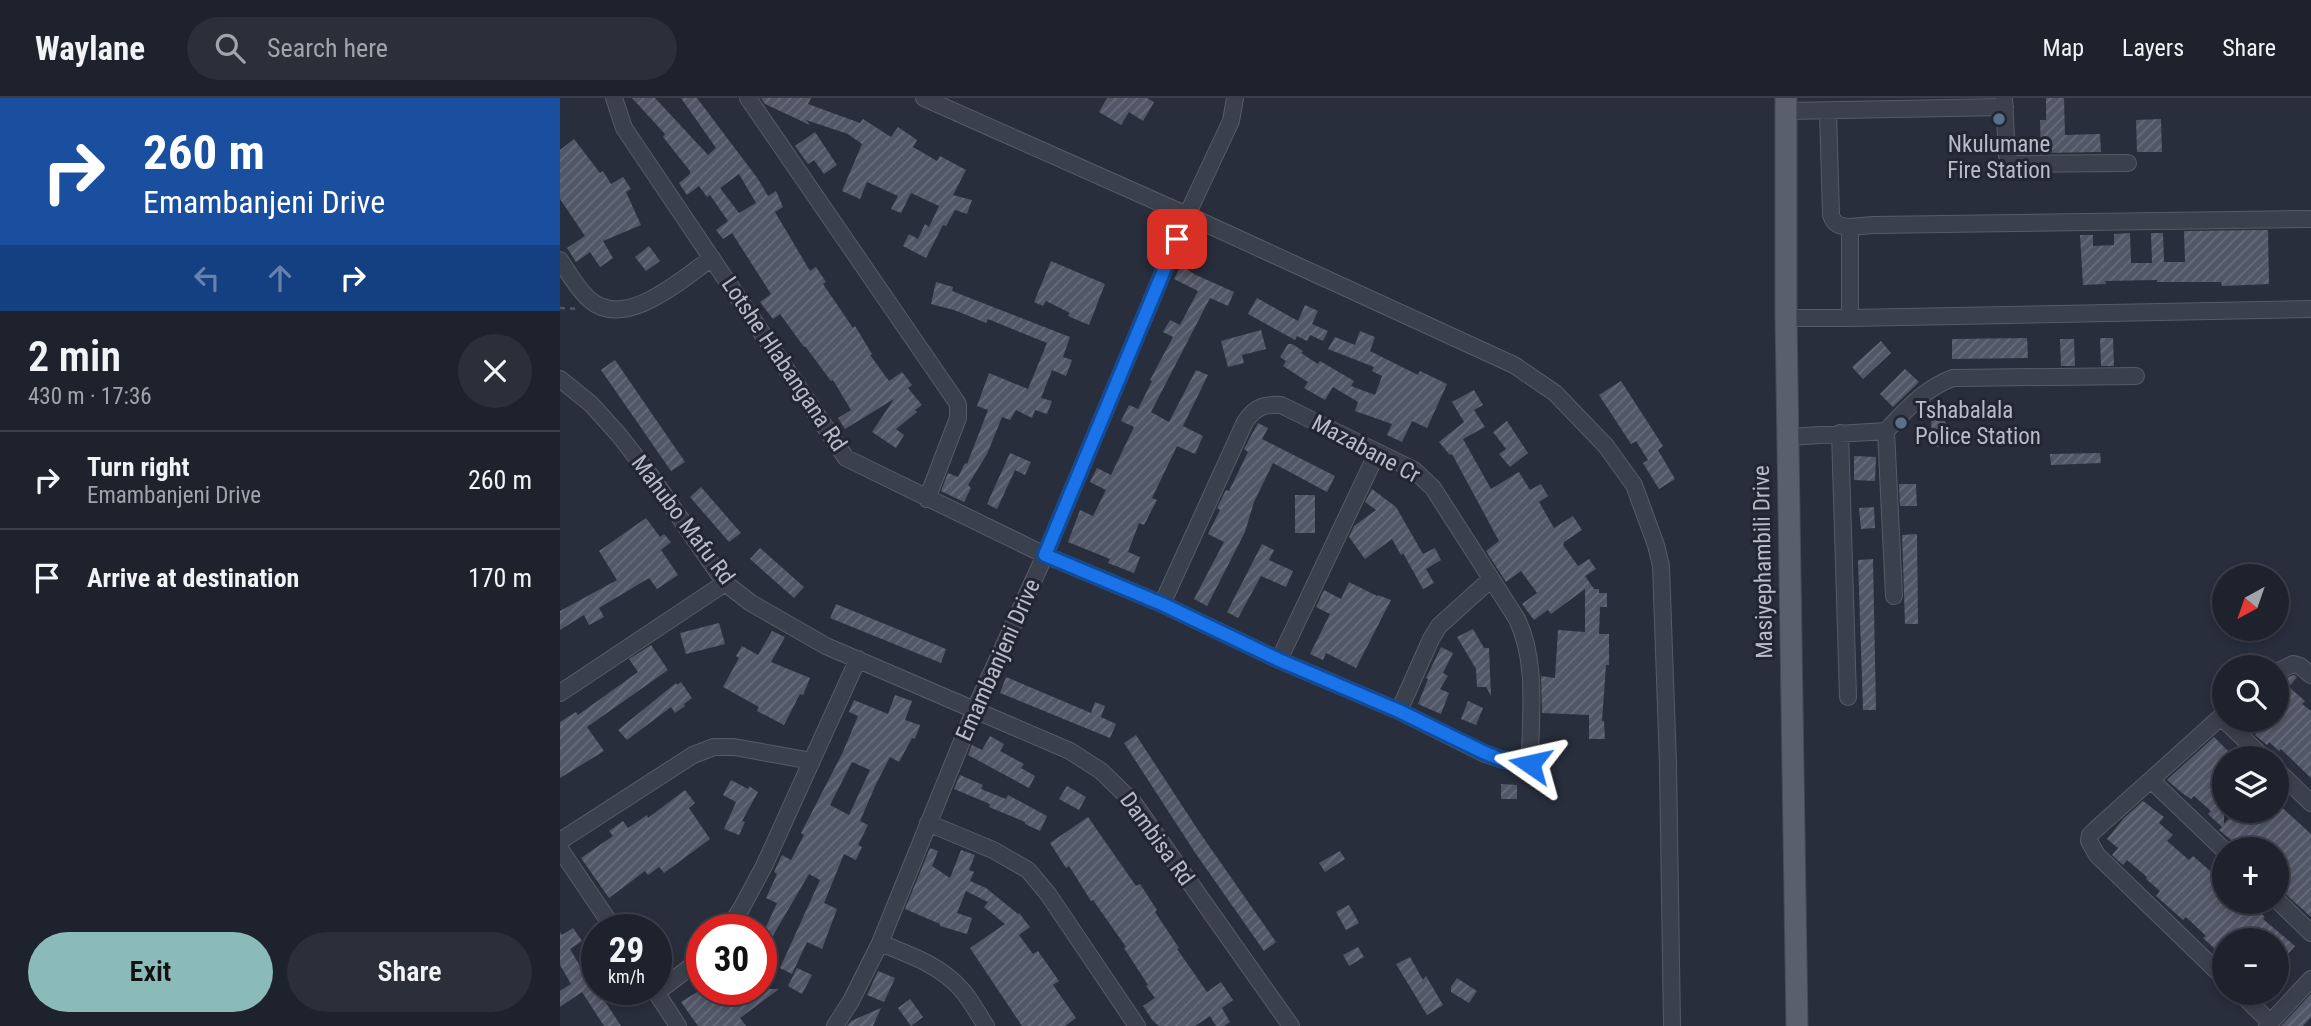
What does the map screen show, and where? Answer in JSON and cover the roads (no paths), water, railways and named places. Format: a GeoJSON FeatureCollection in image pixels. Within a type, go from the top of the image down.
{"type":"FeatureCollection","features":[{"type":"Feature","properties":{"kind":"main road","name":"Masiyephambili Drive"},"geometry":{"type":"LineString","coordinates":[[1786,104],[1786,318],[1797,1026]]}},
{"type":"Feature","properties":{"kind":"street","name":"Lotshe Hlabangana Rd"},"geometry":{"type":"LineString","coordinates":[[614,98],[624,128],[840,452],[857,465],[1045,555],[1162,604],[1483,752],[1500,759],[1530,764]]}},
{"type":"Feature","properties":{"kind":"street"},"geometry":{"type":"LineString","coordinates":[[748,98],[958,404],[958,418],[927,499]]}},
{"type":"Feature","properties":{"kind":"street"},"geometry":{"type":"LineString","coordinates":[[924,98],[1514,365],[1555,393],[1606,446],[1634,485],[1648,520],[1661,566],[1668,764],[1672,1026]]}},
{"type":"Feature","properties":{"kind":"street","name":"Emambanjeni Drive"},"geometry":{"type":"LineString","coordinates":[[835,1026],[851,1001],[880,943],[975,709],[1045,555],[1187,215],[1231,121],[1236,98]]}},
{"type":"Feature","properties":{"kind":"street"},"geometry":{"type":"LineString","coordinates":[[1786,104],[1828,112],[2004,103],[2007,155],[2013,163],[2128,163]]}},
{"type":"Feature","properties":{"kind":"street"},"geometry":{"type":"LineString","coordinates":[[1828,112],[1831,215],[1838,226],[2311,219]]}},
{"type":"Feature","properties":{"kind":"street"},"geometry":{"type":"LineString","coordinates":[[1850,227],[1850,318]]}},
{"type":"Feature","properties":{"kind":"street"},"geometry":{"type":"LineString","coordinates":[[560,260],[591,301],[613,309],[630,309],[646,303],[712,258]]}},
{"type":"Feature","properties":{"kind":"street"},"geometry":{"type":"LineString","coordinates":[[1786,318],[2311,309]]}},
{"type":"Feature","properties":{"kind":"street"},"geometry":{"type":"LineString","coordinates":[[1788,437],[1886,431],[1920,396],[1941,382],[1953,378],[2136,376]]}},
{"type":"Feature","properties":{"kind":"street","name":"Mahubo Mafu Rd"},"geometry":{"type":"LineString","coordinates":[[560,379],[591,404],[619,435],[653,479],[724,583],[774,617],[826,646],[975,709]]}},
{"type":"Feature","properties":{"kind":"street","name":"Mazabane Cr"},"geometry":{"type":"LineString","coordinates":[[1162,604],[1245,422],[1260,406],[1281,405],[1414,470],[1433,488],[1526,637],[1530,672],[1530,764]]}},
{"type":"Feature","properties":{"kind":"street"},"geometry":{"type":"LineString","coordinates":[[1886,431],[1894,596]]}},
{"type":"Feature","properties":{"kind":"street"},"geometry":{"type":"LineString","coordinates":[[1840,433],[1848,697]]}},
{"type":"Feature","properties":{"kind":"street"},"geometry":{"type":"LineString","coordinates":[[1279,660],[1377,453]]}},
{"type":"Feature","properties":{"kind":"street"},"geometry":{"type":"LineString","coordinates":[[1399,711],[1439,626],[1491,579]]}},
{"type":"Feature","properties":{"kind":"street"},"geometry":{"type":"LineString","coordinates":[[560,693],[724,583]]}},
{"type":"Feature","properties":{"kind":"street"},"geometry":{"type":"LineString","coordinates":[[738,914],[764,866],[858,659]]}},
{"type":"Feature","properties":{"kind":"street"},"geometry":{"type":"LineString","coordinates":[[2289,665],[2293,664],[2311,675]]}},
{"type":"Feature","properties":{"kind":"street","name":"Dambisa Rd"},"geometry":{"type":"LineString","coordinates":[[975,709],[1070,751],[1114,782],[1133,802],[1291,1026]]}},
{"type":"Feature","properties":{"kind":"street"},"geometry":{"type":"LineString","coordinates":[[2212,724],[2090,835],[2088,841],[2212,966]]}},
{"type":"Feature","properties":{"kind":"street"},"geometry":{"type":"LineString","coordinates":[[2239,732],[2252,746]]}},
{"type":"Feature","properties":{"kind":"street"},"geometry":{"type":"LineString","coordinates":[[560,841],[693,755],[714,747],[734,747],[813,761]]}},
{"type":"Feature","properties":{"kind":"street"},"geometry":{"type":"LineString","coordinates":[[2151,780],[2212,838]]}},
{"type":"Feature","properties":{"kind":"street"},"geometry":{"type":"LineString","coordinates":[[2289,782],[2311,803]]}},
{"type":"Feature","properties":{"kind":"street"},"geometry":{"type":"LineString","coordinates":[[928,823],[993,850],[1028,870],[1048,894],[1137,1026]]}},
{"type":"Feature","properties":{"kind":"street"},"geometry":{"type":"LineString","coordinates":[[560,849],[604,914]]}},
{"type":"Feature","properties":{"kind":"street"},"geometry":{"type":"LineString","coordinates":[[2289,912],[2311,933]]}},
{"type":"Feature","properties":{"kind":"street"},"geometry":{"type":"LineString","coordinates":[[880,943],[935,967],[951,979],[963,991],[986,1026]]}},
{"type":"Feature","properties":{"kind":"street"},"geometry":{"type":"LineString","coordinates":[[2251,1005],[2268,1024],[2311,979]]}},
{"type":"Feature","properties":{"kind":"street"},"geometry":{"type":"LineString","coordinates":[[664,1005],[678,1026]]}},
{"type":"Feature","properties":{"kind":"place","name":"Nkulumane Fire Station"},"geometry":{"type":"Point","coordinates":[1999,119]}},
{"type":"Feature","properties":{"kind":"place","name":"Tshabalala Police Station"},"geometry":{"type":"Point","coordinates":[1901,423]}}]}
